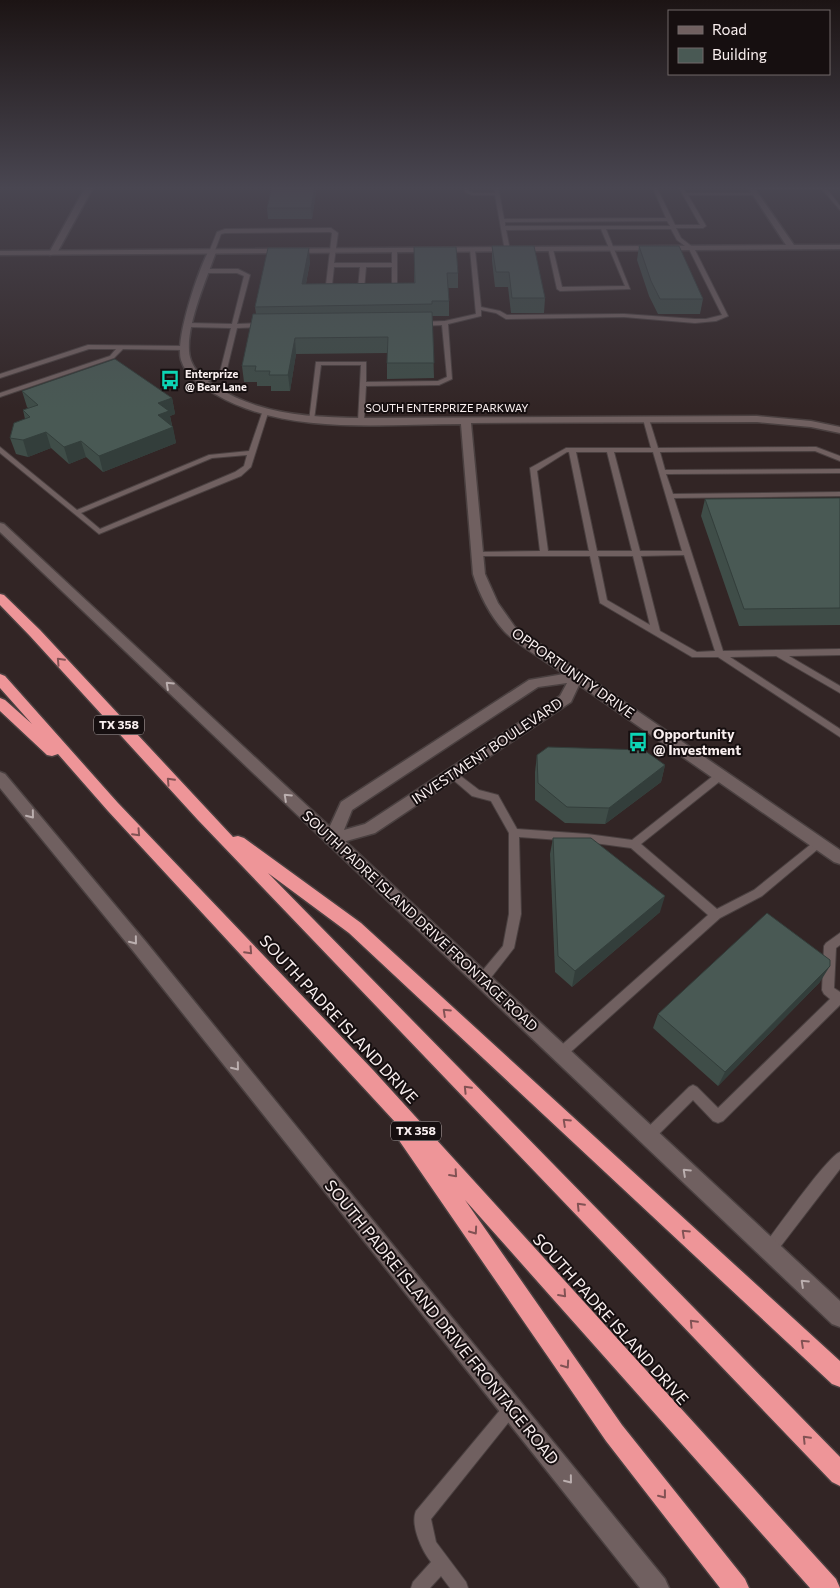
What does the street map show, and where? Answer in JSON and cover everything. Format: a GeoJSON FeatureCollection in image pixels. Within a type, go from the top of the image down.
{"type":"FeatureCollection","features":[{"type":"Feature","properties":{"kind":"highway"},"geometry":{"type":"LineString","coordinates":[[0,586],[35,633]]}},
{"type":"Feature","properties":{"kind":"highway","name":"TX 358"},"geometry":{"type":"LineString","coordinates":[[0,598],[35,633],[203,816],[840,1474]]}},
{"type":"Feature","properties":{"kind":"highway","name":"SOUTH PADRE ISLAND DRIVE"},"geometry":{"type":"LineString","coordinates":[[0,679],[112,807],[366,1076],[827,1588]]}},
{"type":"Feature","properties":{"kind":"highway"},"geometry":{"type":"LineString","coordinates":[[0,703],[112,807]]}},
{"type":"Feature","properties":{"kind":"highway"},"geometry":{"type":"LineString","coordinates":[[203,816],[354,928],[840,1376]]}},
{"type":"Feature","properties":{"kind":"highway"},"geometry":{"type":"LineString","coordinates":[[366,1076],[614,1434],[736,1588]]}},
{"type":"Feature","properties":{"kind":"street"},"geometry":{"type":"LineString","coordinates":[[184,348],[209,260]]}},
{"type":"Feature","properties":{"kind":"street","name":"SOUTH ENTERPRIZE PARKWAY"},"geometry":{"type":"LineString","coordinates":[[184,348],[189,366],[202,382],[230,400],[265,413],[311,420],[757,419],[811,424],[840,430]]}},
{"type":"Feature","properties":{"kind":"street","name":"OPPORTUNITY DRIVE"},"geometry":{"type":"LineString","coordinates":[[466,421],[479,574],[484,590],[495,611],[510,630],[839,857]]}},
{"type":"Feature","properties":{"kind":"street","name":"SOUTH PADRE ISLAND DRIVE FRONTAGE ROAD"},"geometry":{"type":"LineString","coordinates":[[0,526],[840,1316]]}},
{"type":"Feature","properties":{"kind":"street","name":"INVESTMENT BOULEVARD"},"geometry":{"type":"LineString","coordinates":[[332,839],[346,806],[534,684],[576,677]]}},
{"type":"Feature","properties":{"kind":"street","name":"INVESTMENT BOULEVARD"},"geometry":{"type":"LineString","coordinates":[[332,839],[370,829],[454,775],[566,699],[576,677]]}},
{"type":"Feature","properties":{"kind":"street","name":"SOUTH PADRE ISLAND DRIVE FRONTAGE ROAD"},"geometry":{"type":"LineString","coordinates":[[0,778],[146,955],[656,1588]]}},
{"type":"Feature","properties":{"kind":"lane"},"geometry":{"type":"LineString","coordinates":[[333,260],[330,288],[343,289]]}},
{"type":"Feature","properties":{"kind":"lane"},"geometry":{"type":"LineString","coordinates":[[378,289],[393,288],[395,286],[395,260]]}},
{"type":"Feature","properties":{"kind":"lane"},"geometry":{"type":"LineString","coordinates":[[416,324],[445,323],[475,318],[479,315],[473,260]]}},
{"type":"Feature","properties":{"kind":"lane"},"geometry":{"type":"LineString","coordinates":[[553,260],[560,289],[628,288],[617,260]]}},
{"type":"Feature","properties":{"kind":"lane"},"geometry":{"type":"LineString","coordinates":[[478,308],[498,312],[506,317],[643,316],[667,319],[718,320],[725,316],[697,260]]}},
{"type":"Feature","properties":{"kind":"lane"},"geometry":{"type":"LineString","coordinates":[[332,265],[395,265]]}},
{"type":"Feature","properties":{"kind":"lane"},"geometry":{"type":"LineString","coordinates":[[361,289],[363,265]]}},
{"type":"Feature","properties":{"kind":"lane"},"geometry":{"type":"LineString","coordinates":[[202,382],[223,373],[247,275],[238,271],[206,271]]}},
{"type":"Feature","properties":{"kind":"lane"},"geometry":{"type":"LineString","coordinates":[[352,289],[370,289]]}},
{"type":"Feature","properties":{"kind":"lane"},"geometry":{"type":"LineString","coordinates":[[363,384],[439,383],[450,378],[445,323]]}},
{"type":"Feature","properties":{"kind":"lane"},"geometry":{"type":"LineString","coordinates":[[189,326],[272,325]]}},
{"type":"Feature","properties":{"kind":"lane"},"geometry":{"type":"LineString","coordinates":[[0,376],[88,347],[184,348]]}},
{"type":"Feature","properties":{"kind":"lane"},"geometry":{"type":"LineString","coordinates":[[0,395],[112,357],[122,347]]}},
{"type":"Feature","properties":{"kind":"lane"},"geometry":{"type":"LineString","coordinates":[[311,420],[318,363],[364,363],[360,421]]}},
{"type":"Feature","properties":{"kind":"lane"},"geometry":{"type":"LineString","coordinates":[[0,450],[99,532],[238,474],[247,467],[265,413]]}},
{"type":"Feature","properties":{"kind":"lane"},"geometry":{"type":"LineString","coordinates":[[646,419],[720,654],[840,734]]}},
{"type":"Feature","properties":{"kind":"lane"},"geometry":{"type":"LineString","coordinates":[[544,554],[532,470],[566,450],[816,449],[840,459]]}},
{"type":"Feature","properties":{"kind":"lane"},"geometry":{"type":"LineString","coordinates":[[572,450],[603,601],[695,654],[840,652]]}},
{"type":"Feature","properties":{"kind":"lane"},"geometry":{"type":"LineString","coordinates":[[610,450],[656,631]]}},
{"type":"Feature","properties":{"kind":"lane"},"geometry":{"type":"LineString","coordinates":[[76,513],[211,456],[252,452]]}},
{"type":"Feature","properties":{"kind":"lane"},"geometry":{"type":"LineString","coordinates":[[662,472],[840,471]]}},
{"type":"Feature","properties":{"kind":"lane"},"geometry":{"type":"LineString","coordinates":[[670,496],[840,494]]}},
{"type":"Feature","properties":{"kind":"lane"},"geometry":{"type":"LineString","coordinates":[[477,554],[687,553]]}},
{"type":"Feature","properties":{"kind":"lane"},"geometry":{"type":"LineString","coordinates":[[778,653],[840,690]]}},
{"type":"Feature","properties":{"kind":"lane"},"geometry":{"type":"LineString","coordinates":[[454,775],[476,793],[494,798],[514,833],[515,914],[508,948],[482,980]]}},
{"type":"Feature","properties":{"kind":"lane"},"geometry":{"type":"LineString","coordinates":[[634,844],[721,775]]}},
{"type":"Feature","properties":{"kind":"lane"},"geometry":{"type":"LineString","coordinates":[[514,833],[587,838],[634,844],[716,915]]}},
{"type":"Feature","properties":{"kind":"lane"},"geometry":{"type":"LineString","coordinates":[[560,1054],[716,915],[758,893],[819,844]]}},
{"type":"Feature","properties":{"kind":"lane"},"geometry":{"type":"LineString","coordinates":[[648,1136],[694,1091],[718,1117],[839,998],[828,990],[830,946],[840,938]]}},
{"type":"Feature","properties":{"kind":"lane"},"geometry":{"type":"LineString","coordinates":[[769,1250],[820,1182],[840,1159]]}},
{"type":"Feature","properties":{"kind":"lane"},"geometry":{"type":"LineString","coordinates":[[460,1588],[429,1546],[422,1517],[511,1408]]}},
{"type":"Feature","properties":{"kind":"lane"},"geometry":{"type":"LineString","coordinates":[[419,1588],[441,1563]]}},
{"type":"Feature","properties":{"kind":"building"},"geometry":{"type":"Polygon","coordinates":[[[265,260],[307,260],[302,284],[415,283],[414,260],[457,260],[458,273],[447,273],[449,301],[432,301],[432,304],[255,307],[265,260]]]}},
{"type":"Feature","properties":{"kind":"building"},"geometry":{"type":"Polygon","coordinates":[[[494,260],[537,260],[545,298],[512,298],[509,272],[496,272],[494,260]]]}},
{"type":"Feature","properties":{"kind":"building"},"geometry":{"type":"Polygon","coordinates":[[[644,260],[685,260],[703,299],[660,299],[644,260]]]}},
{"type":"Feature","properties":{"kind":"building"},"geometry":{"type":"Polygon","coordinates":[[[432,312],[434,363],[387,363],[388,337],[295,338],[288,375],[269,375],[270,371],[255,371],[256,366],[242,366],[253,314],[432,312]]]}},
{"type":"Feature","properties":{"kind":"building"},"geometry":{"type":"Polygon","coordinates":[[[115,359],[172,398],[158,403],[169,411],[158,415],[173,427],[99,456],[81,441],[64,447],[46,432],[23,440],[10,438],[14,423],[30,417],[23,410],[38,405],[22,391],[115,359]]]}},
{"type":"Feature","properties":{"kind":"building"},"geometry":{"type":"Polygon","coordinates":[[[840,498],[840,608],[744,609],[705,499],[840,498]]]}},
{"type":"Feature","properties":{"kind":"building"},"geometry":{"type":"Polygon","coordinates":[[[548,747],[644,750],[665,765],[609,808],[567,807],[538,783],[537,755],[548,747]]]}},
{"type":"Feature","properties":{"kind":"building"},"geometry":{"type":"Polygon","coordinates":[[[553,838],[591,838],[665,896],[575,971],[558,956],[553,838]]]}},
{"type":"Feature","properties":{"kind":"building"},"geometry":{"type":"Polygon","coordinates":[[[767,913],[830,960],[830,966],[725,1072],[658,1014],[767,913]]]}},
{"type":"Feature","properties":{"kind":"place","name":"Enterprize @ Bear Lane"},"geometry":{"type":"Point","coordinates":[170,380]}},
{"type":"Feature","properties":{"kind":"place","name":"Opportunity @ Investment"},"geometry":{"type":"Point","coordinates":[638,742]}}]}
